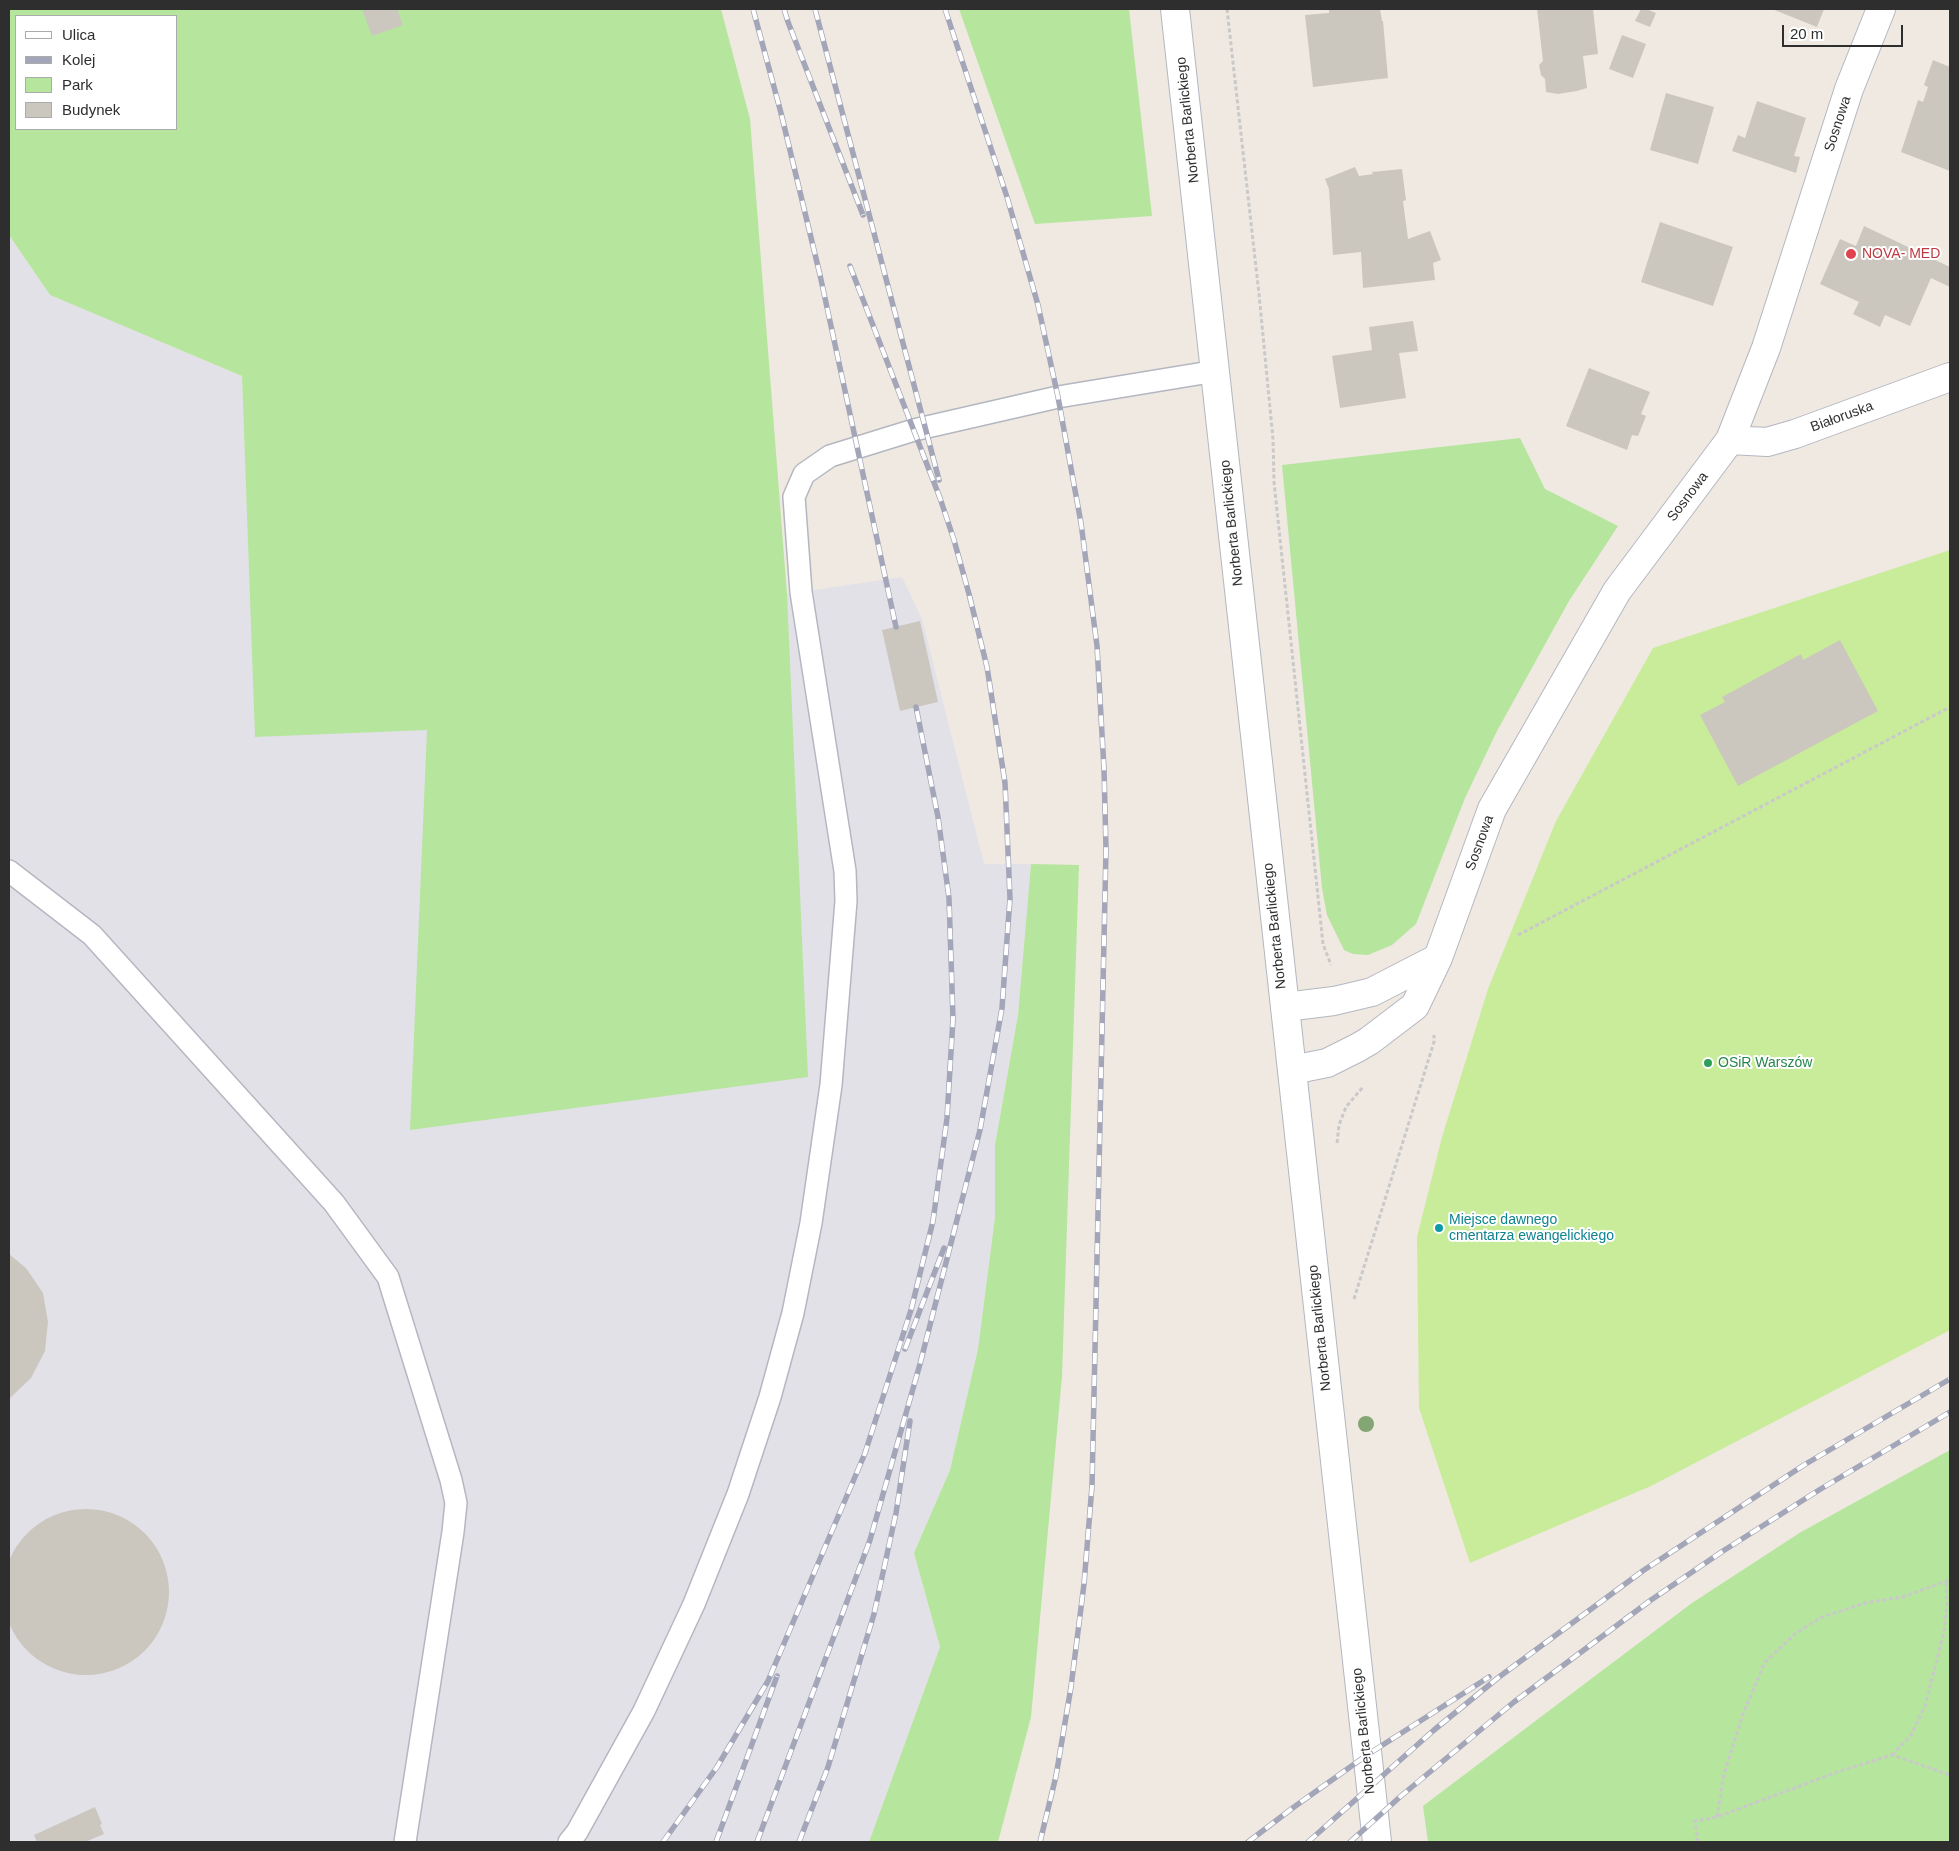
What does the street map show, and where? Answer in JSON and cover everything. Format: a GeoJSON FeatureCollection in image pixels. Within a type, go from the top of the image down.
{"type":"FeatureCollection","features":[{"type":"Feature","properties":{"kind":"street","name":"Norberta Barlickiego"},"geometry":{"type":"LineString","coordinates":[[1176,9],[1377,1842]]}},
{"type":"Feature","properties":{"kind":"street","name":"Sosnowa"},"geometry":{"type":"LineString","coordinates":[[1292,1070],[1327,1063],[1357,1048],[1370,1041],[1415,1006],[1438,958],[1492,809],[1617,591],[1730,440],[1766,348],[1849,89],[1881,9]]}},
{"type":"Feature","properties":{"kind":"street","name":"Białoruska"},"geometry":{"type":"LineString","coordinates":[[1730,440],[1768,442],[1786,437],[1950,377]]}},
{"type":"Feature","properties":{"kind":"street"},"geometry":{"type":"LineString","coordinates":[[1285,1007],[1342,999],[1372,992],[1438,958]]}},
{"type":"Feature","properties":{"kind":"lane"},"geometry":{"type":"LineString","coordinates":[[569,1842],[577,1832],[644,1711],[694,1604],[738,1494],[770,1396],[793,1313],[811,1223],[830,1085],[846,901],[845,871],[801,592],[794,497],[804,474],[830,456],[959,418],[1058,397],[1216,371]]}},
{"type":"Feature","properties":{"kind":"lane"},"geometry":{"type":"LineString","coordinates":[[9,871],[92,935],[334,1203],[388,1277],[451,1480],[456,1503],[406,1842]]}},
{"type":"Feature","properties":{"kind":"path"},"geometry":{"type":"LineString","coordinates":[[1227,9],[1260,294],[1273,440],[1274,482],[1323,944],[1342,999]]}},
{"type":"Feature","properties":{"kind":"path"},"geometry":{"type":"LineString","coordinates":[[1518,936],[1950,707]]}},
{"type":"Feature","properties":{"kind":"path"},"geometry":{"type":"LineString","coordinates":[[1352,1292],[1354,1302],[1434,1042],[1434,1033]]}},
{"type":"Feature","properties":{"kind":"path"},"geometry":{"type":"LineString","coordinates":[[1337,1145],[1339,1125],[1346,1107],[1367,1083],[1357,1048]]}},
{"type":"Feature","properties":{"kind":"path"},"geometry":{"type":"LineString","coordinates":[[1717,1817],[1724,1774],[1742,1714],[1765,1662],[1796,1633],[1822,1617],[1865,1603],[1902,1597],[1950,1580]]}},
{"type":"Feature","properties":{"kind":"path"},"geometry":{"type":"LineString","coordinates":[[1698,1842],[1695,1821],[1717,1817],[1840,1771],[1892,1755],[1911,1735],[1925,1706],[1944,1632],[1947,1602],[1946,1581]]}},
{"type":"Feature","properties":{"kind":"path"},"geometry":{"type":"LineString","coordinates":[[1892,1755],[1950,1775]]}},
{"type":"Feature","properties":{"kind":"shaded area"},"geometry":{"type":"Polygon","coordinates":[[[9,235],[50,295],[242,376],[245,457],[787,594],[902,577],[922,619],[984,864],[1031,864],[1018,1015],[995,1145],[995,1217],[978,1349],[950,1470],[914,1553],[940,1647],[869,1842],[9,1842],[9,235]]]}},
{"type":"Feature","properties":{"kind":"green space"},"geometry":{"type":"Polygon","coordinates":[[[9,9],[721,9],[750,119],[787,594],[808,1077],[410,1130],[427,730],[255,737],[242,376],[50,295],[9,235],[9,9]]]}},
{"type":"Feature","properties":{"kind":"green space"},"geometry":{"type":"Polygon","coordinates":[[[959,9],[1129,9],[1152,216],[1035,224],[959,9]]]}},
{"type":"Feature","properties":{"kind":"green space"},"geometry":{"type":"Polygon","coordinates":[[[1520,438],[1545,489],[1618,526],[1569,601],[1497,731],[1465,798],[1416,924],[1392,945],[1368,955],[1353,954],[1344,950],[1327,915],[1322,888],[1282,465],[1520,438]]]}},
{"type":"Feature","properties":{"kind":"green space","name":"OSiR Warszów"},"geometry":{"type":"Polygon","coordinates":[[[1950,550],[1950,1330],[1651,1486],[1470,1563],[1419,1408],[1417,1237],[1442,1137],[1488,989],[1556,821],[1653,648],[1950,550]]]}},
{"type":"Feature","properties":{"kind":"green space"},"geometry":{"type":"Polygon","coordinates":[[[1031,864],[1079,865],[1062,1376],[1031,1717],[998,1842],[869,1842],[940,1647],[914,1553],[950,1470],[978,1349],[995,1217],[995,1145],[1018,1015],[1031,864]]]}},
{"type":"Feature","properties":{"kind":"green space"},"geometry":{"type":"Polygon","coordinates":[[[1950,1450],[1950,1841],[1428,1842],[1423,1806],[1692,1603],[1801,1532],[1950,1450]]]}},
{"type":"Feature","properties":{"kind":"building"},"geometry":{"type":"Polygon","coordinates":[[[362,9],[397,9],[403,25],[372,36],[362,9]]]}},
{"type":"Feature","properties":{"kind":"building"},"geometry":{"type":"Polygon","coordinates":[[[1329,9],[1380,9],[1383,21],[1388,78],[1313,87],[1305,15],[1329,13],[1329,9]]]}},
{"type":"Feature","properties":{"kind":"building"},"geometry":{"type":"Polygon","coordinates":[[[1537,9],[1593,9],[1598,54],[1583,56],[1587,88],[1558,94],[1546,92],[1545,79],[1541,75],[1539,65],[1543,61],[1537,9]]]}},
{"type":"Feature","properties":{"kind":"building"},"geometry":{"type":"Polygon","coordinates":[[[1641,9],[1656,13],[1650,27],[1635,21],[1641,9]]]}},
{"type":"Feature","properties":{"kind":"building"},"geometry":{"type":"Polygon","coordinates":[[[1772,9],[1824,9],[1817,27],[1772,9]]]}},
{"type":"Feature","properties":{"kind":"building"},"geometry":{"type":"Polygon","coordinates":[[[1622,35],[1646,44],[1633,78],[1609,69],[1622,35]]]}},
{"type":"Feature","properties":{"kind":"building"},"geometry":{"type":"Polygon","coordinates":[[[1933,60],[1950,67],[1950,171],[1901,152],[1918,100],[1923,102],[1928,87],[1924,85],[1933,60]]]}},
{"type":"Feature","properties":{"kind":"building"},"geometry":{"type":"Polygon","coordinates":[[[1666,93],[1714,107],[1698,164],[1650,150],[1666,93]]]}},
{"type":"Feature","properties":{"kind":"building"},"geometry":{"type":"Polygon","coordinates":[[[1757,101],[1806,118],[1794,156],[1800,157],[1796,173],[1732,151],[1738,135],[1745,138],[1757,101]]]}},
{"type":"Feature","properties":{"kind":"building"},"geometry":{"type":"Polygon","coordinates":[[[1355,167],[1359,176],[1373,174],[1372,172],[1402,169],[1406,200],[1403,201],[1408,239],[1430,231],[1441,260],[1433,263],[1435,280],[1363,288],[1361,252],[1333,255],[1329,189],[1325,179],[1355,167]]]}},
{"type":"Feature","properties":{"kind":"building"},"geometry":{"type":"Polygon","coordinates":[[[1660,222],[1733,247],[1713,306],[1641,282],[1660,222]]]}},
{"type":"Feature","properties":{"kind":"building"},"geometry":{"type":"Polygon","coordinates":[[[1864,226],[1950,267],[1950,287],[1931,278],[1910,326],[1885,315],[1880,327],[1853,314],[1859,302],[1820,284],[1840,239],[1856,246],[1864,226]]]}},
{"type":"Feature","properties":{"kind":"building"},"geometry":{"type":"Polygon","coordinates":[[[1413,321],[1418,351],[1399,353],[1406,398],[1340,408],[1332,356],[1372,350],[1369,327],[1413,321]]]}},
{"type":"Feature","properties":{"kind":"building"},"geometry":{"type":"Polygon","coordinates":[[[1589,368],[1650,392],[1641,414],[1646,416],[1638,436],[1632,435],[1627,450],[1566,426],[1589,368]]]}},
{"type":"Feature","properties":{"kind":"building"},"geometry":{"type":"Polygon","coordinates":[[[920,621],[938,702],[900,711],[882,630],[920,621]]]}},
{"type":"Feature","properties":{"kind":"building"},"geometry":{"type":"Polygon","coordinates":[[[1840,640],[1878,711],[1738,786],[1700,715],[1725,702],[1722,697],[1801,654],[1803,660],[1840,640]]]}},
{"type":"Feature","properties":{"kind":"building"},"geometry":{"type":"Polygon","coordinates":[[[9,1254],[26,1268],[43,1293],[48,1322],[45,1351],[31,1378],[9,1399],[9,1254]]]}},
{"type":"Feature","properties":{"kind":"building"},"geometry":{"type":"Polygon","coordinates":[[[94,1509],[110,1512],[125,1518],[145,1533],[163,1560],[168,1576],[168,1608],[163,1624],[145,1651],[125,1666],[110,1672],[78,1675],[62,1672],[47,1666],[22,1645],[12,1631],[6,1616],[3,1584],[6,1568],[12,1553],[33,1528],[47,1518],[62,1512],[94,1509]]]}},
{"type":"Feature","properties":{"kind":"building"},"geometry":{"type":"Polygon","coordinates":[[[95,1807],[104,1834],[85,1842],[37,1842],[34,1835],[95,1807]]]}},
{"type":"Feature","properties":{"kind":"railway"},"geometry":{"type":"LineString","coordinates":[[753,9],[781,113],[820,275],[896,627]]}},
{"type":"Feature","properties":{"kind":"railway"},"geometry":{"type":"LineString","coordinates":[[784,9],[863,215]]}},
{"type":"Feature","properties":{"kind":"railway"},"geometry":{"type":"LineString","coordinates":[[815,9],[939,480]]}},
{"type":"Feature","properties":{"kind":"railway"},"geometry":{"type":"LineString","coordinates":[[945,9],[1007,197],[1038,305],[1058,397],[1081,523],[1097,646],[1104,769],[1106,849],[1092,1486],[1084,1584],[1071,1687],[1056,1776],[1040,1842]]}},
{"type":"Feature","properties":{"kind":"railway"},"geometry":{"type":"LineString","coordinates":[[757,1842],[870,1540],[920,1364],[980,1130],[1002,1008],[1010,898],[1005,783],[987,667],[969,594],[940,498],[850,266]]}},
{"type":"Feature","properties":{"kind":"railway"},"geometry":{"type":"LineString","coordinates":[[864,1456],[911,1310],[933,1221],[947,1118],[953,1019],[949,898],[938,817],[916,707]]}},
{"type":"Feature","properties":{"kind":"railway"},"geometry":{"type":"LineString","coordinates":[[905,1349],[944,1248]]}},
{"type":"Feature","properties":{"kind":"railway"},"geometry":{"type":"LineString","coordinates":[[1308,1842],[1434,1730],[1499,1677],[1644,1570],[1804,1465],[1950,1379]]}},
{"type":"Feature","properties":{"kind":"railway"},"geometry":{"type":"LineString","coordinates":[[1350,1842],[1401,1796],[1514,1702],[1651,1600],[1723,1551],[1819,1490],[1950,1412]]}},
{"type":"Feature","properties":{"kind":"railway"},"geometry":{"type":"LineString","coordinates":[[799,1842],[828,1767],[874,1614],[896,1513],[910,1421]]}},
{"type":"Feature","properties":{"kind":"railway"},"geometry":{"type":"LineString","coordinates":[[663,1842],[717,1767],[768,1681],[866,1451]]}},
{"type":"Feature","properties":{"kind":"railway"},"geometry":{"type":"LineString","coordinates":[[716,1842],[777,1676]]}},
{"type":"Feature","properties":{"kind":"railway"},"geometry":{"type":"LineString","coordinates":[[1248,1842],[1367,1755],[1489,1677]]}},
{"type":"Feature","properties":{"kind":"place","name":"NOVA- MED"},"geometry":{"type":"Point","coordinates":[1851,254]}},
{"type":"Feature","properties":{"kind":"place","name":"OSiR Warszów"},"geometry":{"type":"Point","coordinates":[1708,1063]}},
{"type":"Feature","properties":{"kind":"place","name":"Miejsce dawnego cmentarza ewangelickiego"},"geometry":{"type":"Point","coordinates":[1439,1228]}}]}
